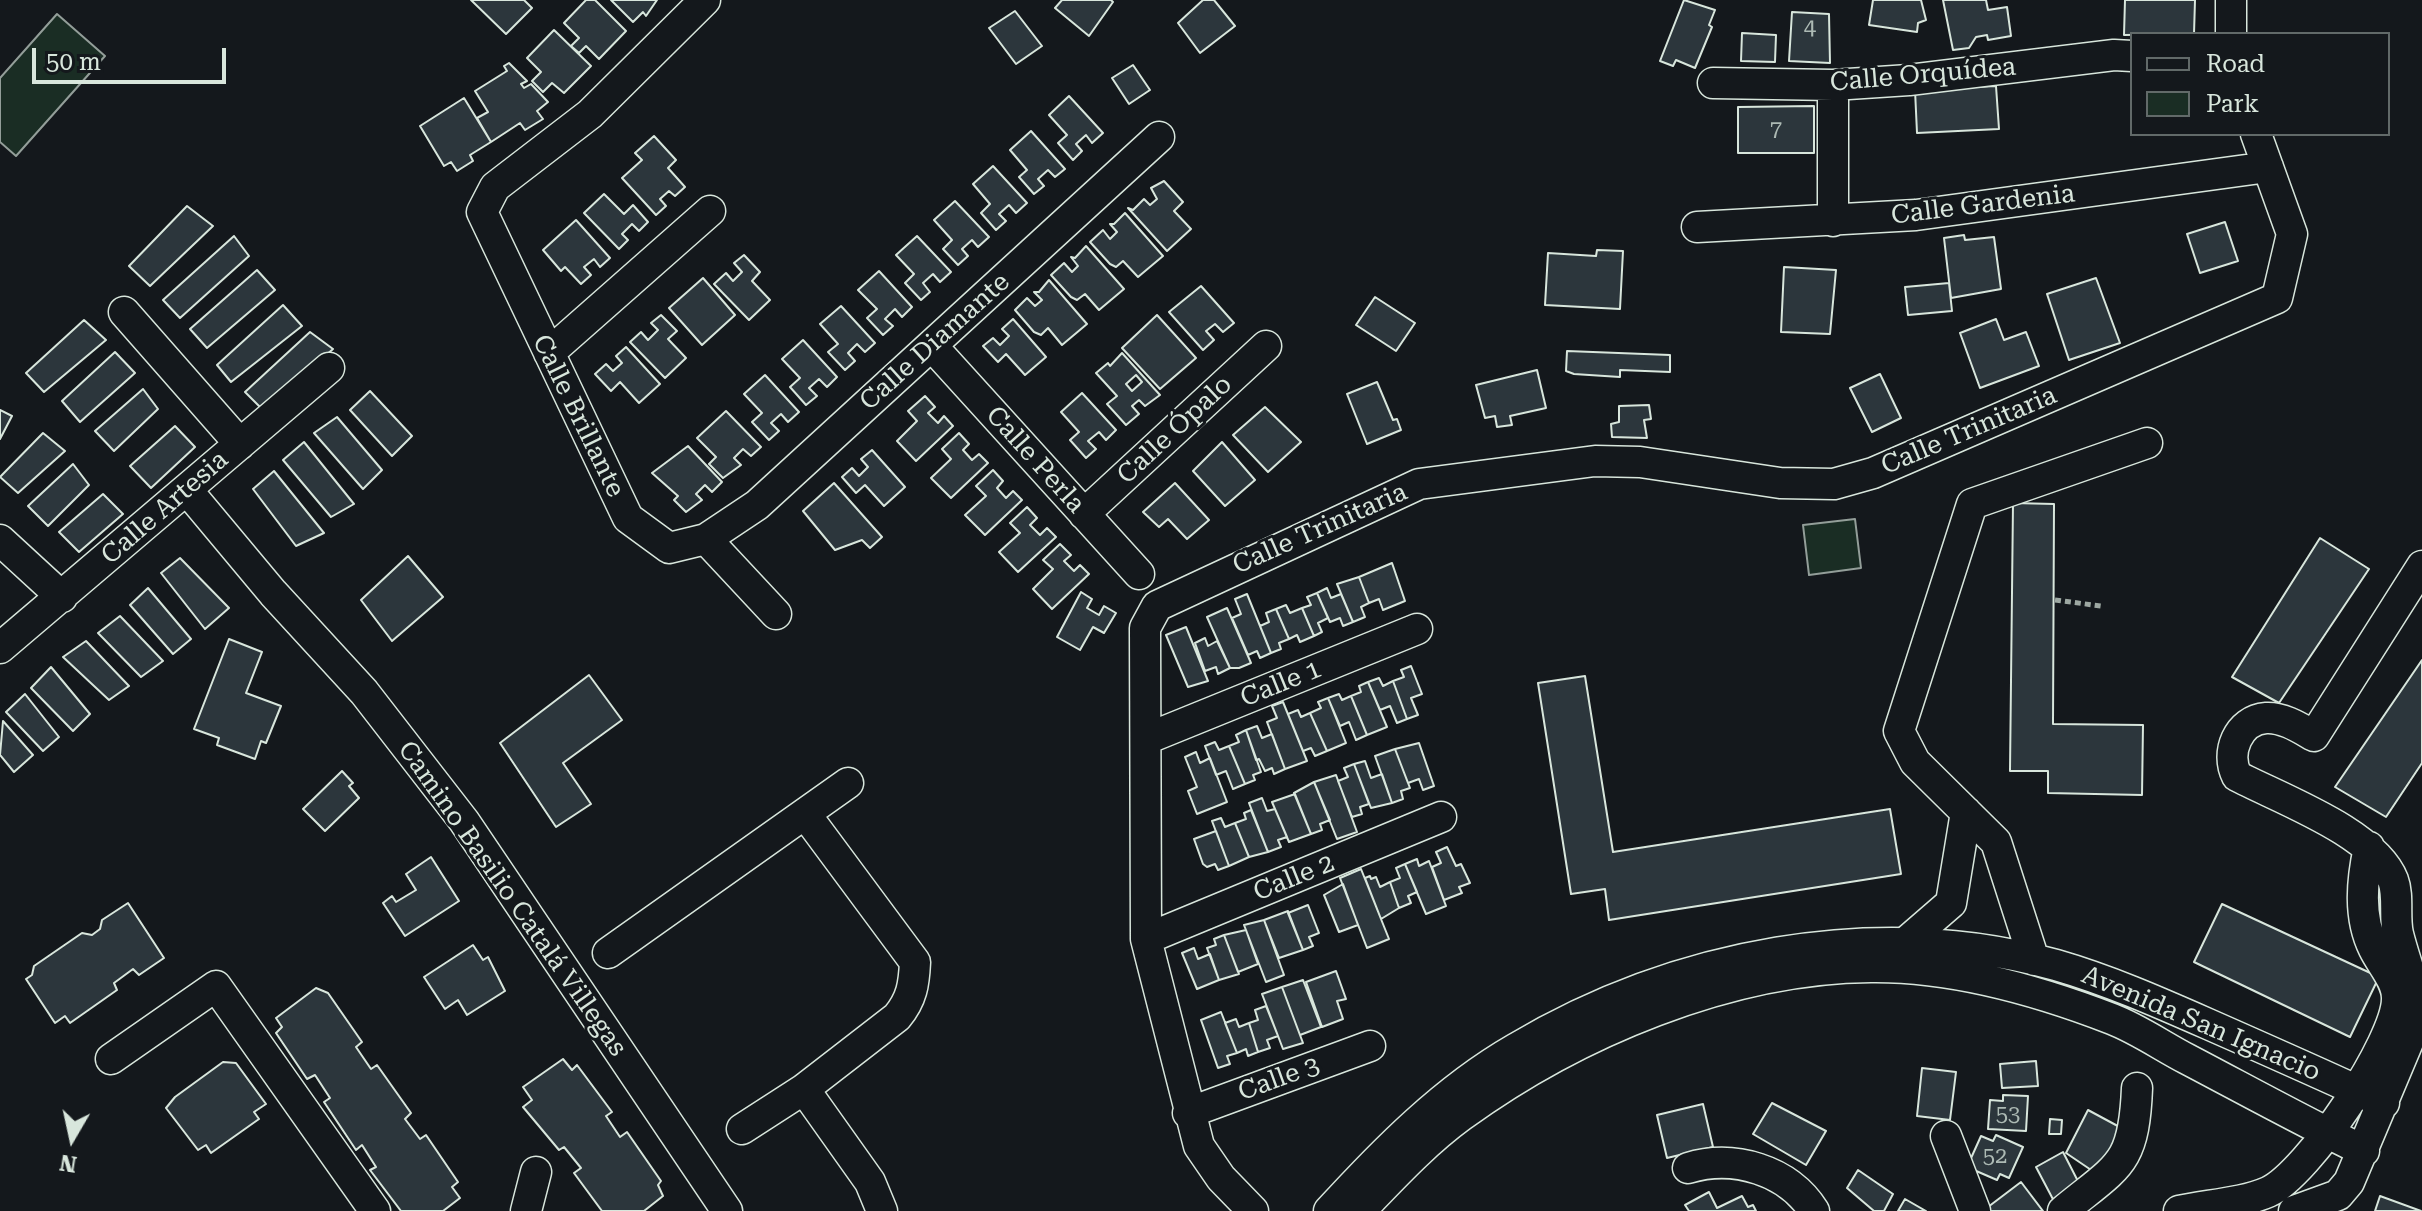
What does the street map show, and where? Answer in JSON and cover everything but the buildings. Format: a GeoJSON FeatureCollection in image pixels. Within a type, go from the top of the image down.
{"type":"FeatureCollection","features":[{"type":"Feature","properties":{"kind":"street","name":"Calle Brillante"},"geometry":{"type":"LineString","coordinates":[[697,542],[669,548],[628,518],[482,212],[495,187],[590,114],[705,0]]}},
{"type":"Feature","properties":{"kind":"street"},"geometry":{"type":"LineString","coordinates":[[2231,0],[2231,32]]}},
{"type":"Feature","properties":{"kind":"street","name":"Calle Orquídea"},"geometry":{"type":"LineString","coordinates":[[1713,83],[1833,85],[1923,78],[2114,55],[2130,56]]}},
{"type":"Feature","properties":{"kind":"street"},"geometry":{"type":"LineString","coordinates":[[1833,85],[1833,221]]}},
{"type":"Feature","properties":{"kind":"street"},"geometry":{"type":"LineString","coordinates":[[2257,136],[2268,167]]}},
{"type":"Feature","properties":{"kind":"street","name":"Calle Diamante"},"geometry":{"type":"LineString","coordinates":[[697,542],[757,505],[1159,137]]}},
{"type":"Feature","properties":{"kind":"street","name":"Calle Gardenia"},"geometry":{"type":"LineString","coordinates":[[1697,227],[1916,215],[2268,167]]}},
{"type":"Feature","properties":{"kind":"street","name":"Calle Trinitaria"},"geometry":{"type":"LineString","coordinates":[[1253,1211],[1214,1168],[1199,1146],[1188,1113],[1146,939],[1145,628],[1157,606],[1419,484],[1595,461],[1640,462],[1780,483],[1834,484],[1873,473],[2277,298],[2292,234],[2268,167]]}},
{"type":"Feature","properties":{"kind":"street"},"geometry":{"type":"LineString","coordinates":[[549,353],[710,211]]}},
{"type":"Feature","properties":{"kind":"street"},"geometry":{"type":"LineString","coordinates":[[124,312],[240,444]]}},
{"type":"Feature","properties":{"kind":"street","name":"Calle Perla"},"geometry":{"type":"LineString","coordinates":[[932,346],[1139,574]]}},
{"type":"Feature","properties":{"kind":"street","name":"Calle Ópalo"},"geometry":{"type":"LineString","coordinates":[[1084,514],[1266,346]]}},
{"type":"Feature","properties":{"kind":"street","name":"Calle Artesia"},"geometry":{"type":"LineString","coordinates":[[0,648],[329,368]]}},
{"type":"Feature","properties":{"kind":"street"},"geometry":{"type":"LineString","coordinates":[[2034,960],[1996,842],[1915,762],[1899,731],[1972,504],[2147,443]]}},
{"type":"Feature","properties":{"kind":"street","name":"Camino Basilio Catalá Villegas"},"geometry":{"type":"LineString","coordinates":[[187,490],[273,593],[364,692],[464,821],[727,1211]]}},
{"type":"Feature","properties":{"kind":"street"},"geometry":{"type":"LineString","coordinates":[[0,540],[62,597]]}},
{"type":"Feature","properties":{"kind":"street"},"geometry":{"type":"LineString","coordinates":[[697,542],[776,614]]}},
{"type":"Feature","properties":{"kind":"street"},"geometry":{"type":"LineString","coordinates":[[2294,1211],[2338,1195],[2349,1182],[2413,1030],[2416,1004],[2414,979],[2395,921],[2395,884],[2381,859],[2369,847],[2237,776],[2231,758],[2234,743],[2253,721],[2268,718],[2284,721],[2314,736],[2422,566]]}},
{"type":"Feature","properties":{"kind":"street","name":"Calle 1"},"geometry":{"type":"LineString","coordinates":[[1146,739],[1417,629]]}},
{"type":"Feature","properties":{"kind":"street"},"geometry":{"type":"LineString","coordinates":[[608,953],[848,783]]}},
{"type":"Feature","properties":{"kind":"street"},"geometry":{"type":"LineString","coordinates":[[1906,942],[1951,903],[1966,812]]}},
{"type":"Feature","properties":{"kind":"street"},"geometry":{"type":"LineString","coordinates":[[742,1129],[804,1089],[897,1017],[910,1002],[915,962],[806,815]]}},
{"type":"Feature","properties":{"kind":"street","name":"Calle 2"},"geometry":{"type":"LineString","coordinates":[[1146,939],[1441,817]]}},
{"type":"Feature","properties":{"kind":"street"},"geometry":{"type":"LineString","coordinates":[[2179,1211],[2268,1192],[2296,1172],[2327,1133],[2377,1055],[2396,1016],[2397,1005],[2394,986],[2373,948],[2364,920],[2363,875],[2369,847]]}},
{"type":"Feature","properties":{"kind":"street","name":"Avenida San Ignacio"},"geometry":{"type":"LineString","coordinates":[[1329,1211],[1397,1140],[1452,1093],[1513,1050],[1585,1010],[1691,971],[1832,946],[1945,943],[2034,960],[2118,985],[2384,1103]]}},
{"type":"Feature","properties":{"kind":"street","name":"Avenida San Ignacio"},"geometry":{"type":"LineString","coordinates":[[1360,1211],[1406,1164],[1460,1117],[1592,1037],[1696,994],[1793,976],[1870,967],[1978,979],[2043,995],[2115,1021],[2364,1151]]}},
{"type":"Feature","properties":{"kind":"street"},"geometry":{"type":"LineString","coordinates":[[111,1059],[216,986],[375,1211]]}},
{"type":"Feature","properties":{"kind":"street","name":"Calle 3"},"geometry":{"type":"LineString","coordinates":[[1188,1113],[1370,1046]]}},
{"type":"Feature","properties":{"kind":"street"},"geometry":{"type":"LineString","coordinates":[[2063,1211],[2115,1168],[2126,1154],[2133,1138],[2137,1088]]}},
{"type":"Feature","properties":{"kind":"street"},"geometry":{"type":"LineString","coordinates":[[804,1089],[870,1182],[882,1211]]}},
{"type":"Feature","properties":{"kind":"street"},"geometry":{"type":"LineString","coordinates":[[1946,1136],[1975,1211]]}},
{"type":"Feature","properties":{"kind":"street"},"geometry":{"type":"LineString","coordinates":[[1688,1168],[1706,1163],[1745,1165],[1795,1186],[1814,1211]]}},
{"type":"Feature","properties":{"kind":"street"},"geometry":{"type":"LineString","coordinates":[[526,1211],[536,1172]]}},
{"type":"Feature","properties":{"kind":"path"},"geometry":{"type":"LineString","coordinates":[[2055,600],[2101,606]]}},
{"type":"Feature","properties":{"kind":"green space"},"geometry":{"type":"Polygon","coordinates":[[[57,14],[105,56],[16,156],[0,142],[0,78],[57,14]]]}},
{"type":"Feature","properties":{"kind":"green space"},"geometry":{"type":"Polygon","coordinates":[[[1855,519],[1861,568],[1809,575],[1803,525],[1855,519]]]}}]}
